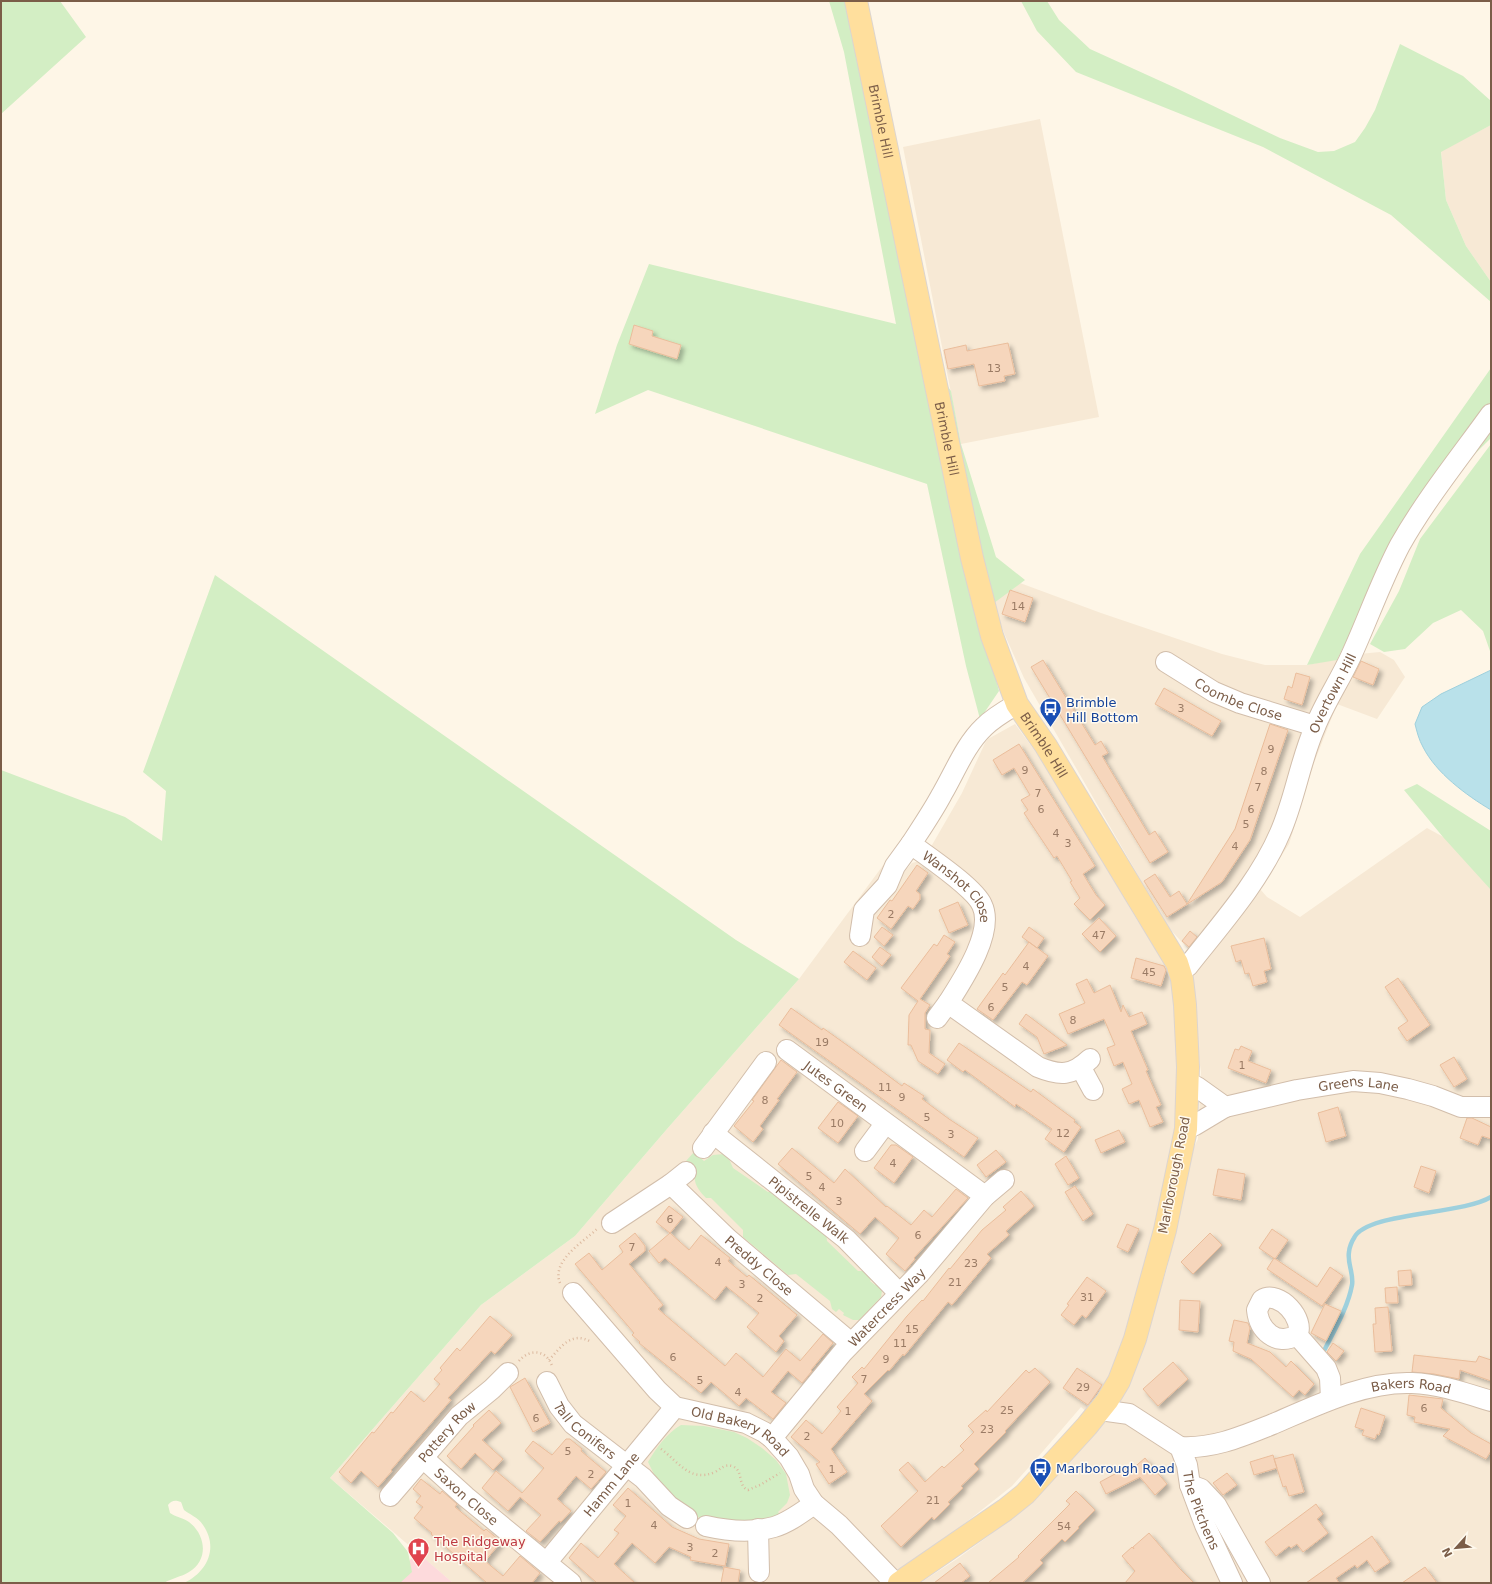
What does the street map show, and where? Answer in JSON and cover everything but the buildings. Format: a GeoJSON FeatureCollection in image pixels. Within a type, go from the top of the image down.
{"type":"FeatureCollection","features":[{"type":"Feature","properties":{"kind":"main road","name":"Brimble Hill"},"geometry":{"type":"LineString","coordinates":[[856,1],[972,558],[992,636],[1017,704],[1046,746],[1108,850]]}},
{"type":"Feature","properties":{"kind":"main road","name":"Marlborough Road"},"geometry":{"type":"LineString","coordinates":[[899,1583],[986,1524],[1020,1498],[1072,1443],[1100,1410],[1119,1381],[1135,1339],[1164,1230],[1186,1129],[1188,1082],[1185,1005],[1180,972],[1171,954],[1108,850]]}},
{"type":"Feature","properties":{"kind":"street","name":"Overtown Hill"},"geometry":{"type":"LineString","coordinates":[[1180,972],[1188,966],[1250,887],[1268,858],[1286,820],[1315,726],[1352,656],[1400,545],[1432,496],[1491,414]]}},
{"type":"Feature","properties":{"kind":"street","name":"Coombe Close"},"geometry":{"type":"LineString","coordinates":[[1166,662],[1214,692],[1240,703],[1315,726]]}},
{"type":"Feature","properties":{"kind":"street","name":"Wanshot Close"},"geometry":{"type":"LineString","coordinates":[[860,936],[864,910],[888,885],[895,866],[930,814],[974,739],[983,727],[995,717],[1017,704]]}},
{"type":"Feature","properties":{"kind":"street","name":"Wanshot Close"},"geometry":{"type":"LineString","coordinates":[[911,844],[970,890],[982,905],[985,916],[985,928],[970,969],[943,1010],[1047,1071],[1062,1073],[1072,1072],[1085,1064],[1093,1090]]}},
{"type":"Feature","properties":{"kind":"street","name":"Jutes Green"},"geometry":{"type":"LineString","coordinates":[[786,1050],[985,1196]]}},
{"type":"Feature","properties":{"kind":"street","name":"Pipistrelle Walk"},"geometry":{"type":"LineString","coordinates":[[766,1062],[714,1133],[846,1240],[899,1293]]}},
{"type":"Feature","properties":{"kind":"street","name":"Greens Lane"},"geometry":{"type":"LineString","coordinates":[[1186,1129],[1225,1107],[1297,1090],[1353,1081],[1380,1083],[1408,1088],[1461,1107],[1491,1107]]}},
{"type":"Feature","properties":{"kind":"street"},"geometry":{"type":"LineString","coordinates":[[1188,1082],[1225,1107]]}},
{"type":"Feature","properties":{"kind":"street"},"geometry":{"type":"LineString","coordinates":[[865,1151],[885,1124]]}},
{"type":"Feature","properties":{"kind":"street","name":"Watercress Way"},"geometry":{"type":"LineString","coordinates":[[772,1438],[851,1343],[920,1273],[985,1196],[1004,1180]]}},
{"type":"Feature","properties":{"kind":"street","name":"Preddy Close"},"geometry":{"type":"LineString","coordinates":[[612,1223],[671,1183],[728,1239],[851,1343]]}},
{"type":"Feature","properties":{"kind":"street","name":"Old Bakery Road"},"geometry":{"type":"LineString","coordinates":[[573,1292],[657,1390],[675,1407],[746,1423],[772,1438],[789,1457],[799,1474],[804,1489],[814,1504],[840,1525],[895,1583]]}},
{"type":"Feature","properties":{"kind":"street"},"geometry":{"type":"LineString","coordinates":[[1297,1335],[1326,1368],[1330,1378],[1331,1399]]}},
{"type":"Feature","properties":{"kind":"street","name":"Pottery Row"},"geometry":{"type":"LineString","coordinates":[[390,1496],[459,1416],[492,1389],[508,1373]]}},
{"type":"Feature","properties":{"kind":"street"},"geometry":{"type":"LineString","coordinates":[[1119,1381],[1129,1414]]}},
{"type":"Feature","properties":{"kind":"street","name":"Tall Conifers"},"geometry":{"type":"LineString","coordinates":[[547,1382],[559,1406],[573,1424],[643,1478],[669,1506],[687,1518]]}},
{"type":"Feature","properties":{"kind":"street","name":"Bakers Road"},"geometry":{"type":"LineString","coordinates":[[1180,1447],[1207,1447],[1228,1442],[1331,1399],[1375,1386],[1411,1383],[1450,1389],[1491,1401]]}},
{"type":"Feature","properties":{"kind":"street","name":"Hamm Lane"},"geometry":{"type":"LineString","coordinates":[[547,1562],[675,1407]]}},
{"type":"Feature","properties":{"kind":"street"},"geometry":{"type":"LineString","coordinates":[[1100,1410],[1129,1414],[1180,1447]]}},
{"type":"Feature","properties":{"kind":"street","name":"The Pitchens"},"geometry":{"type":"LineString","coordinates":[[1180,1447],[1187,1465],[1190,1485],[1205,1525],[1232,1583]]}},
{"type":"Feature","properties":{"kind":"street","name":"Saxon Close"},"geometry":{"type":"LineString","coordinates":[[423,1458],[466,1497],[547,1562],[567,1582]]}},
{"type":"Feature","properties":{"kind":"street"},"geometry":{"type":"LineString","coordinates":[[1190,1485],[1201,1489],[1216,1504],[1260,1583]]}},
{"type":"Feature","properties":{"kind":"street"},"geometry":{"type":"LineString","coordinates":[[706,1526],[728,1530],[774,1527],[814,1504]]}},
{"type":"Feature","properties":{"kind":"street"},"geometry":{"type":"LineString","coordinates":[[758,1529],[759,1572]]}},
{"type":"Feature","properties":{"kind":"path"},"geometry":{"type":"LineString","coordinates":[[549,1360],[566,1342],[573,1338],[588,1340],[596,1345]]}},
{"type":"Feature","properties":{"kind":"path"},"geometry":{"type":"LineString","coordinates":[[508,1373],[520,1359],[529,1353],[537,1352],[545,1355],[551,1364],[555,1378],[547,1382]]}},
{"type":"Feature","properties":{"kind":"path"},"geometry":{"type":"LineString","coordinates":[[649,1440],[693,1474],[704,1475],[716,1471],[723,1466],[731,1466],[739,1473],[741,1483],[746,1490],[751,1490],[765,1483]]}},
{"type":"Feature","properties":{"kind":"shaded area"},"geometry":{"type":"Polygon","coordinates":[[[1040,119],[1099,417],[961,444],[903,147],[1040,119]]]}},
{"type":"Feature","properties":{"kind":"shaded area"},"geometry":{"type":"Polygon","coordinates":[[[1491,125],[1491,282],[1466,246],[1446,200],[1441,151],[1491,125]]]}},
{"type":"Feature","properties":{"kind":"shaded area"},"geometry":{"type":"Polygon","coordinates":[[[1004,577],[1101,613],[1222,654],[1265,665],[1307,665],[1359,654],[1380,652],[1394,660],[1405,677],[1377,719],[1337,704],[1314,763],[1289,844],[1260,889],[1267,897],[1300,917],[1427,828],[1491,863],[1491,1583],[920,1583],[990,1535],[1042,1491],[1080,1447],[1102,1426],[1131,1381],[1167,1269],[1194,1147],[1198,1139],[1201,1072],[1195,1031],[1191,952],[1168,927],[1024,678],[1004,633],[986,579],[1004,577]]]}},
{"type":"Feature","properties":{"kind":"shaded area"},"geometry":{"type":"Polygon","coordinates":[[[1015,724],[1046,766],[1137,920],[1166,963],[1171,973],[1176,999],[1180,1078],[1172,1168],[1118,1363],[1088,1413],[1081,1407],[1012,1486],[955,1531],[913,1560],[885,1583],[453,1583],[330,1478],[481,1305],[575,1236],[799,979],[887,860],[904,872],[912,863],[919,861],[932,845],[962,793],[985,743],[988,739],[1015,724]]]}},
{"type":"Feature","properties":{"kind":"shaded area","name":"The Ridgeway Hospital"},"geometry":{"type":"Polygon","coordinates":[[[417,1552],[453,1583],[390,1583],[417,1552]]]}},
{"type":"Feature","properties":{"kind":"green space"},"geometry":{"type":"Polygon","coordinates":[[[1,1],[60,1],[86,37],[1,114],[1,1]]]}},
{"type":"Feature","properties":{"kind":"green space"},"geometry":{"type":"Polygon","coordinates":[[[829,1],[846,1],[919,345],[951,391],[961,444],[996,557],[1025,580],[979,616],[999,691],[980,719],[966,666],[927,484],[648,390],[595,414],[617,345],[649,264],[896,324],[844,52],[829,1]]]}},
{"type":"Feature","properties":{"kind":"green space"},"geometry":{"type":"Polygon","coordinates":[[[1021,1],[1047,1],[1059,20],[1090,49],[1280,138],[1318,152],[1334,151],[1355,142],[1375,110],[1400,44],[1463,76],[1491,101],[1491,125],[1441,152],[1446,200],[1466,246],[1491,282],[1491,302],[1391,215],[1263,147],[1076,72],[1037,31],[1021,1]]]}},
{"type":"Feature","properties":{"kind":"green space"},"geometry":{"type":"Polygon","coordinates":[[[1491,368],[1491,438],[1412,516],[1372,589],[1337,660],[1307,665],[1360,554],[1491,368]]]}},
{"type":"Feature","properties":{"kind":"green space"},"geometry":{"type":"Polygon","coordinates":[[[1491,444],[1491,654],[1483,631],[1461,610],[1433,623],[1405,649],[1384,652],[1370,644],[1399,591],[1420,539],[1491,444]]]}},
{"type":"Feature","properties":{"kind":"green space"},"geometry":{"type":"Polygon","coordinates":[[[215,575],[736,940],[799,979],[575,1236],[481,1305],[330,1478],[393,1533],[408,1552],[412,1572],[400,1583],[184,1583],[199,1573],[204,1566],[210,1551],[210,1542],[208,1534],[201,1522],[184,1510],[181,1502],[172,1501],[168,1505],[170,1513],[189,1522],[195,1527],[202,1540],[203,1547],[200,1561],[186,1574],[164,1583],[1,1583],[1,770],[125,817],[162,841],[166,791],[143,772],[215,575]]]}},
{"type":"Feature","properties":{"kind":"green space"},"geometry":{"type":"Polygon","coordinates":[[[1417,784],[1491,831],[1491,890],[1443,837],[1404,790],[1417,784]]]}},
{"type":"Feature","properties":{"kind":"green space"},"geometry":{"type":"Polygon","coordinates":[[[694,1152],[704,1161],[713,1155],[724,1154],[729,1159],[733,1168],[768,1192],[779,1191],[826,1232],[827,1241],[858,1271],[867,1271],[873,1277],[870,1281],[875,1285],[876,1284],[882,1291],[881,1297],[859,1320],[853,1320],[843,1315],[844,1313],[839,1309],[836,1312],[832,1309],[830,1301],[796,1274],[788,1275],[743,1237],[743,1230],[711,1198],[706,1198],[700,1192],[695,1182],[696,1171],[686,1161],[694,1152]]]}},
{"type":"Feature","properties":{"kind":"green space"},"geometry":{"type":"Polygon","coordinates":[[[681,1425],[704,1426],[734,1432],[747,1438],[762,1448],[776,1460],[786,1474],[790,1495],[787,1503],[778,1512],[781,1516],[766,1521],[720,1523],[693,1516],[655,1483],[655,1476],[648,1462],[662,1441],[681,1425]]]}},
{"type":"Feature","properties":{"kind":"water"},"geometry":{"type":"Polygon","coordinates":[[[1491,670],[1491,810],[1452,783],[1436,766],[1429,757],[1418,736],[1415,724],[1422,707],[1441,694],[1491,670]]]}},
{"type":"Feature","properties":{"kind":"waterway"},"geometry":{"type":"LineString","coordinates":[[1325,1349],[1348,1301],[1352,1285],[1349,1250],[1354,1238],[1362,1230],[1376,1223],[1395,1218],[1459,1207],[1477,1203],[1491,1197]]}},
{"type":"Feature","properties":{"kind":"place","name":"Brimble Hill Bottom"},"geometry":{"type":"Point","coordinates":[1051,728]}},
{"type":"Feature","properties":{"kind":"place","name":"Marlborough Road"},"geometry":{"type":"Point","coordinates":[1041,1488]}},
{"type":"Feature","properties":{"kind":"place","name":"The Ridgeway Hospital"},"geometry":{"type":"Point","coordinates":[419,1568]}}]}
